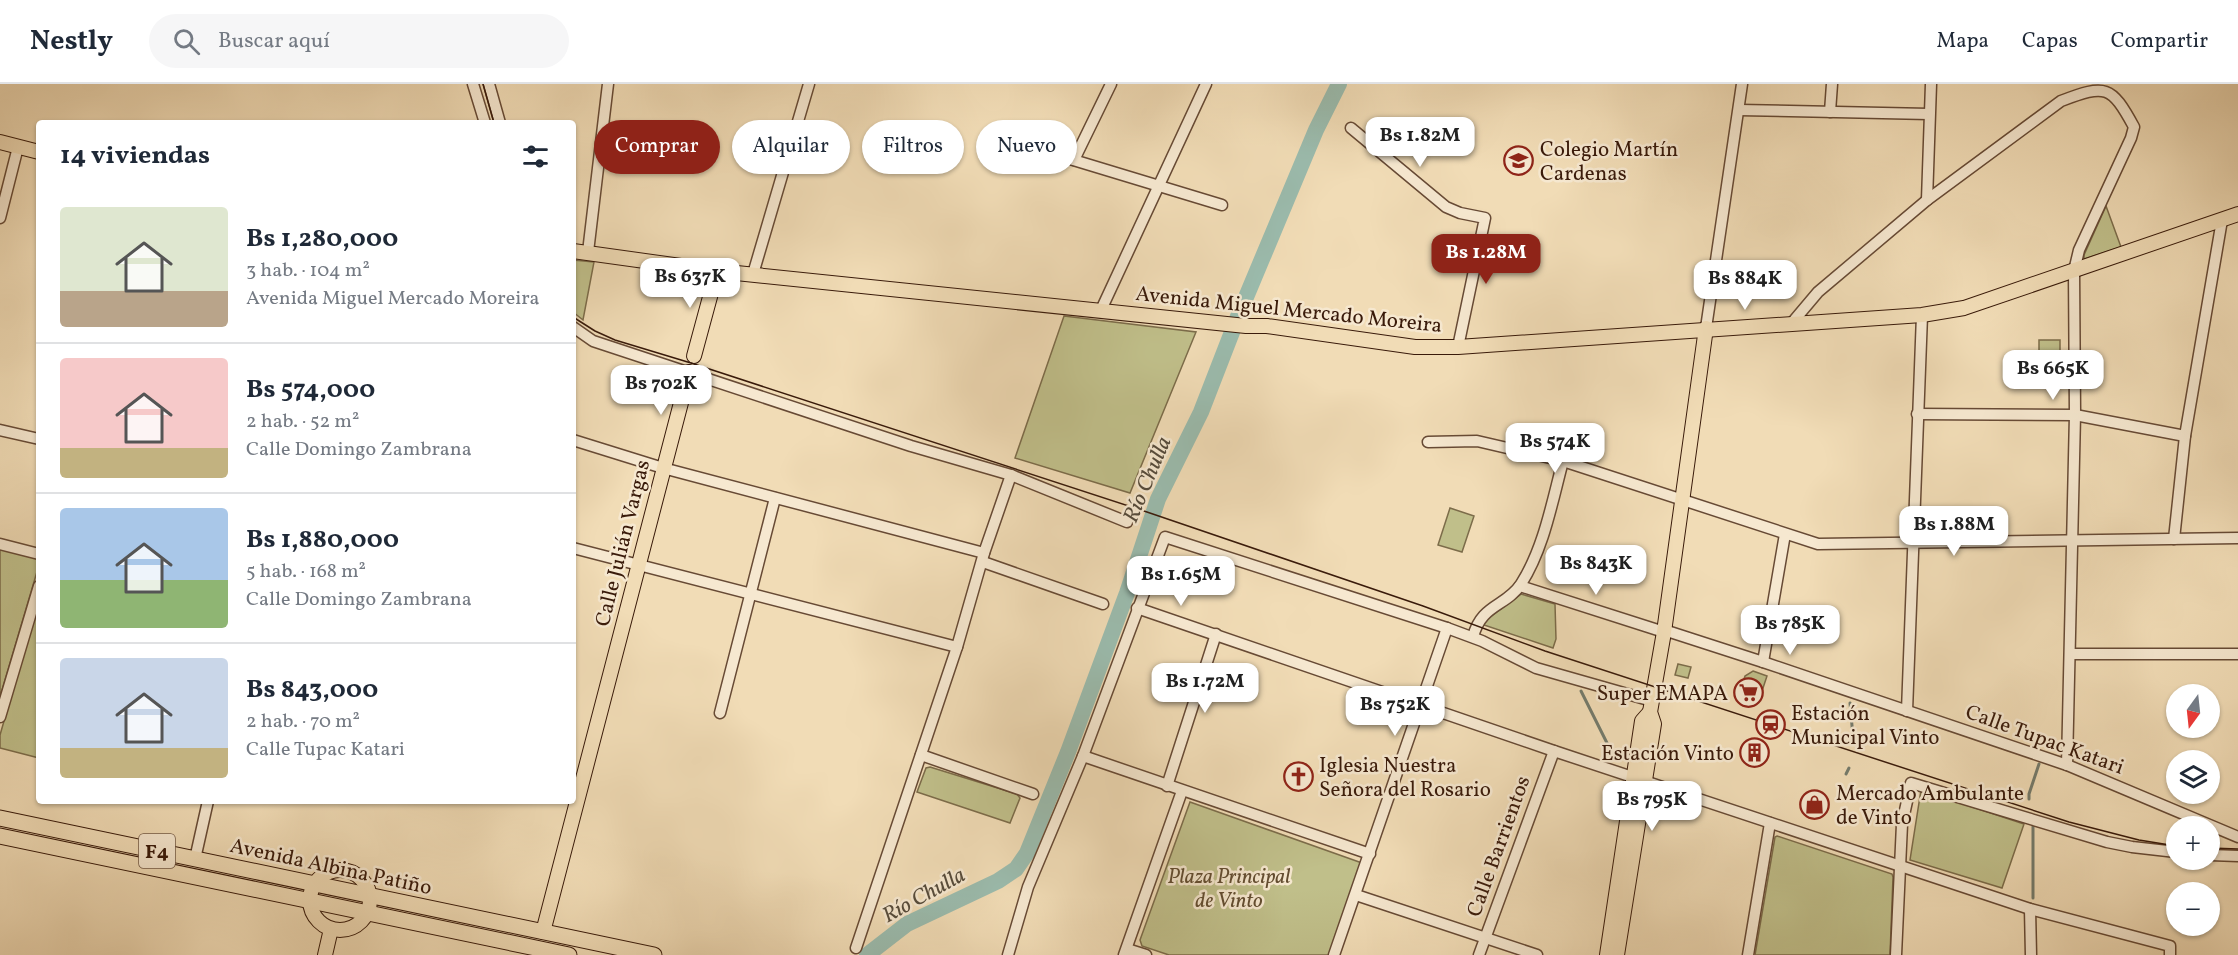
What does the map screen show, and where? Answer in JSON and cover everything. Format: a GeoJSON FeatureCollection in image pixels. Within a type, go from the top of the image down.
{"type":"FeatureCollection","features":[{"type":"Feature","properties":{"kind":"highway","name":"Avenida Albina Patiño"},"geometry":{"type":"LineString","coordinates":[[0,818],[654,955]]}},
{"type":"Feature","properties":{"kind":"highway","name":"Avenida Albina Patiño"},"geometry":{"type":"LineString","coordinates":[[0,836],[569,955]]}},
{"type":"Feature","properties":{"kind":"main road"},"geometry":{"type":"LineString","coordinates":[[0,142],[36,151]]}},
{"type":"Feature","properties":{"kind":"main road","name":"Avenida Miguel Mercado Moreira"},"geometry":{"type":"LineString","coordinates":[[576,251],[717,271],[1267,327],[1415,347],[1458,347],[1706,328],[1922,315],[1964,308],[2238,214]]}},
{"type":"Feature","properties":{"kind":"main road","name":"Calle Julián Vargas"},"geometry":{"type":"LineString","coordinates":[[694,356],[717,271]]}},
{"type":"Feature","properties":{"kind":"main road"},"geometry":{"type":"LineString","coordinates":[[1607,955],[1639,779],[1654,724],[1651,706],[1664,631],[1706,328]]}},
{"type":"Feature","properties":{"kind":"main road","name":"Calle Julián Vargas"},"geometry":{"type":"LineString","coordinates":[[543,932],[689,372]]}},
{"type":"Feature","properties":{"kind":"main road"},"geometry":{"type":"LineString","coordinates":[[1617,955],[1639,779]]}},
{"type":"Feature","properties":{"kind":"main road"},"geometry":{"type":"LineString","coordinates":[[314,884],[310,901],[311,910],[316,918],[331,929],[340,930],[356,926],[367,913],[369,895]]}},
{"type":"Feature","properties":{"kind":"main road"},"geometry":{"type":"LineString","coordinates":[[325,955],[331,929]]}},
{"type":"Feature","properties":{"kind":"street"},"geometry":{"type":"LineString","coordinates":[[473,84],[484,120]]}},
{"type":"Feature","properties":{"kind":"street"},"geometry":{"type":"LineString","coordinates":[[489,84],[499,120]]}},
{"type":"Feature","properties":{"kind":"street"},"geometry":{"type":"LineString","coordinates":[[588,252],[608,84]]}},
{"type":"Feature","properties":{"kind":"street"},"geometry":{"type":"LineString","coordinates":[[753,274],[809,84]]}},
{"type":"Feature","properties":{"kind":"street"},"geometry":{"type":"LineString","coordinates":[[1077,154],[1111,84]]}},
{"type":"Feature","properties":{"kind":"street"},"geometry":{"type":"LineString","coordinates":[[1101,310],[1206,84]]}},
{"type":"Feature","properties":{"kind":"street"},"geometry":{"type":"LineString","coordinates":[[1706,328],[1742,84]]}},
{"type":"Feature","properties":{"kind":"street"},"geometry":{"type":"LineString","coordinates":[[1830,112],[1833,84]]}},
{"type":"Feature","properties":{"kind":"street"},"geometry":{"type":"LineString","coordinates":[[1927,200],[1931,84]]}},
{"type":"Feature","properties":{"kind":"street"},"geometry":{"type":"LineString","coordinates":[[1791,324],[1818,292],[1927,200],[2061,101],[2085,90],[2099,88],[2110,91],[2122,106],[2134,127],[2131,138],[2079,250],[2074,271],[2075,416],[2067,765]]}},
{"type":"Feature","properties":{"kind":"street"},"geometry":{"type":"LineString","coordinates":[[1739,110],[1929,114]]}},
{"type":"Feature","properties":{"kind":"street"},"geometry":{"type":"LineString","coordinates":[[1351,128],[1446,207],[1460,213],[1485,218],[1458,347]]}},
{"type":"Feature","properties":{"kind":"street"},"geometry":{"type":"LineString","coordinates":[[0,218],[18,147]]}},
{"type":"Feature","properties":{"kind":"street"},"geometry":{"type":"LineString","coordinates":[[1077,161],[1222,205]]}},
{"type":"Feature","properties":{"kind":"street"},"geometry":{"type":"LineString","coordinates":[[2174,539],[2185,436],[2222,220]]}},
{"type":"Feature","properties":{"kind":"street"},"geometry":{"type":"LineString","coordinates":[[1907,711],[1911,543],[1922,315]]}},
{"type":"Feature","properties":{"kind":"street"},"geometry":{"type":"LineString","coordinates":[[576,329],[593,341],[911,446],[1011,475],[1127,522]]}},
{"type":"Feature","properties":{"kind":"street","name":"Calle Julián Vargas"},"geometry":{"type":"LineString","coordinates":[[689,372],[694,356]]}},
{"type":"Feature","properties":{"kind":"street"},"geometry":{"type":"LineString","coordinates":[[1917,414],[2075,416],[2185,436]]}},
{"type":"Feature","properties":{"kind":"street"},"geometry":{"type":"LineString","coordinates":[[0,430],[36,438]]}},
{"type":"Feature","properties":{"kind":"street"},"geometry":{"type":"LineString","coordinates":[[576,441],[663,468],[983,557],[1103,604]]}},
{"type":"Feature","properties":{"kind":"street"},"geometry":{"type":"LineString","coordinates":[[1428,442],[1477,441],[1563,461],[1818,544],[2238,538]]}},
{"type":"Feature","properties":{"kind":"street"},"geometry":{"type":"LineString","coordinates":[[1473,637],[1477,621],[1520,586],[1537,554],[1563,461]]}},
{"type":"Feature","properties":{"kind":"street"},"geometry":{"type":"LineString","coordinates":[[856,948],[957,647],[983,557],[1011,475]]}},
{"type":"Feature","properties":{"kind":"street"},"geometry":{"type":"LineString","coordinates":[[720,713],[776,498]]}},
{"type":"Feature","properties":{"kind":"street"},"geometry":{"type":"LineString","coordinates":[[1763,662],[1785,534]]}},
{"type":"Feature","properties":{"kind":"street"},"geometry":{"type":"LineString","coordinates":[[1008,955],[1028,887],[1083,756],[1165,537],[1473,637],[1536,668],[1651,706]]}},
{"type":"Feature","properties":{"kind":"street"},"geometry":{"type":"LineString","coordinates":[[0,544],[36,553]]}},
{"type":"Feature","properties":{"kind":"street"},"geometry":{"type":"LineString","coordinates":[[576,549],[957,647]]}},
{"type":"Feature","properties":{"kind":"street","name":"Calle Tupac Katari"},"geometry":{"type":"LineString","coordinates":[[1520,586],[1763,662],[2067,765],[2238,837]]}},
{"type":"Feature","properties":{"kind":"street"},"geometry":{"type":"LineString","coordinates":[[0,717],[36,596]]}},
{"type":"Feature","properties":{"kind":"street"},"geometry":{"type":"LineString","coordinates":[[1137,608],[1770,823],[2030,909],[2170,950]]}},
{"type":"Feature","properties":{"kind":"street"},"geometry":{"type":"LineString","coordinates":[[1334,955],[1447,628]]}},
{"type":"Feature","properties":{"kind":"street"},"geometry":{"type":"LineString","coordinates":[[1167,786],[1216,634]]}},
{"type":"Feature","properties":{"kind":"street"},"geometry":{"type":"LineString","coordinates":[[2071,654],[2238,654]]}},
{"type":"Feature","properties":{"kind":"street","name":"Calle Barrientos"},"geometry":{"type":"LineString","coordinates":[[1479,955],[1554,751]]}},
{"type":"Feature","properties":{"kind":"street"},"geometry":{"type":"LineString","coordinates":[[921,755],[1033,794]]}},
{"type":"Feature","properties":{"kind":"street"},"geometry":{"type":"LineString","coordinates":[[1083,756],[1370,855]]}},
{"type":"Feature","properties":{"kind":"street"},"geometry":{"type":"LineString","coordinates":[[1896,955],[1902,824],[1911,783],[2107,842],[2166,851]]}},
{"type":"Feature","properties":{"kind":"street"},"geometry":{"type":"LineString","coordinates":[[1146,955],[1126,952],[1182,791]]}},
{"type":"Feature","properties":{"kind":"street"},"geometry":{"type":"LineString","coordinates":[[195,859],[207,804]]}},
{"type":"Feature","properties":{"kind":"street"},"geometry":{"type":"LineString","coordinates":[[1748,955],[1770,823]]}},
{"type":"Feature","properties":{"kind":"street"},"geometry":{"type":"LineString","coordinates":[[2220,855],[2238,856]]}},
{"type":"Feature","properties":{"kind":"street"},"geometry":{"type":"LineString","coordinates":[[1356,895],[1537,955]]}},
{"type":"Feature","properties":{"kind":"street"},"geometry":{"type":"LineString","coordinates":[[2030,909],[2031,955]]}},
{"type":"Feature","properties":{"kind":"green space"},"geometry":{"type":"Polygon","coordinates":[[[2106,206],[2121,247],[2084,259],[2084,255],[2106,206]]]}},
{"type":"Feature","properties":{"kind":"green space"},"geometry":{"type":"Polygon","coordinates":[[[576,260],[594,262],[583,320],[576,314],[576,260]]]}},
{"type":"Feature","properties":{"kind":"green space"},"geometry":{"type":"Polygon","coordinates":[[[1064,316],[1196,332],[1130,493],[1015,458],[1064,316]]]}},
{"type":"Feature","properties":{"kind":"green space"},"geometry":{"type":"Polygon","coordinates":[[[2039,340],[2060,340],[2060,376],[2039,376],[2039,340]]]}},
{"type":"Feature","properties":{"kind":"green space"},"geometry":{"type":"Polygon","coordinates":[[[1450,508],[1474,516],[1462,552],[1438,545],[1450,508]]]}},
{"type":"Feature","properties":{"kind":"green space"},"geometry":{"type":"Polygon","coordinates":[[[0,547],[36,557],[36,575],[0,697],[0,547]]]}},
{"type":"Feature","properties":{"kind":"green space"},"geometry":{"type":"Polygon","coordinates":[[[1521,594],[1555,604],[1556,639],[1553,648],[1481,624],[1521,594]]]}},
{"type":"Feature","properties":{"kind":"green space"},"geometry":{"type":"Polygon","coordinates":[[[36,609],[36,757],[0,748],[0,735],[36,609]]]}},
{"type":"Feature","properties":{"kind":"green space"},"geometry":{"type":"Polygon","coordinates":[[[1678,664],[1691,667],[1688,678],[1675,675],[1678,664]]]}},
{"type":"Feature","properties":{"kind":"green space"},"geometry":{"type":"Polygon","coordinates":[[[1753,671],[1767,676],[1763,688],[1743,682],[1745,676],[1753,671]]]}},
{"type":"Feature","properties":{"kind":"green space"},"geometry":{"type":"Polygon","coordinates":[[[930,767],[1017,794],[1020,798],[1010,823],[917,792],[926,768],[930,767]]]}},
{"type":"Feature","properties":{"kind":"green space"},"geometry":{"type":"Polygon","coordinates":[[[1921,790],[2024,824],[2002,888],[1910,860],[1921,790]]]}},
{"type":"Feature","properties":{"kind":"green space","name":"Plaza Principal de Vinto"},"geometry":{"type":"Polygon","coordinates":[[[1190,802],[1362,863],[1329,955],[1169,955],[1142,946],[1140,940],[1190,802]]]}},
{"type":"Feature","properties":{"kind":"green space"},"geometry":{"type":"Polygon","coordinates":[[[1777,836],[1892,874],[1890,955],[1755,955],[1777,836]]]}},
{"type":"Feature","properties":{"kind":"waterway","name":"Río Chulla"},"geometry":{"type":"LineString","coordinates":[[867,955],[907,924],[998,881],[1016,869],[1027,853],[1068,752],[1127,593],[1158,499],[1201,412],[1239,314],[1316,130],[1339,84]]}},
{"type":"Feature","properties":{"kind":"waterway"},"geometry":{"type":"LineString","coordinates":[[1581,691],[1614,757]]}},
{"type":"Feature","properties":{"kind":"waterway"},"geometry":{"type":"LineString","coordinates":[[1850,703],[1853,737]]}},
{"type":"Feature","properties":{"kind":"waterway"},"geometry":{"type":"LineString","coordinates":[[2029,799],[2039,764]]}},
{"type":"Feature","properties":{"kind":"waterway"},"geometry":{"type":"LineString","coordinates":[[1846,774],[1849,768]]}},
{"type":"Feature","properties":{"kind":"waterway"},"geometry":{"type":"LineString","coordinates":[[2033,825],[2033,898]]}},
{"type":"Feature","properties":{"kind":"tram line"},"geometry":{"type":"LineString","coordinates":[[483,84],[493,120]]}},
{"type":"Feature","properties":{"kind":"tram line"},"geometry":{"type":"LineString","coordinates":[[576,319],[615,340],[1144,511],[1423,606],[1545,651],[2069,822],[2139,840],[2166,844]]}},
{"type":"Feature","properties":{"kind":"tram line"},"geometry":{"type":"LineString","coordinates":[[2220,848],[2238,849]]}},
{"type":"Feature","properties":{"kind":"place","name":"Colegio Martín Cardenas"},"geometry":{"type":"Point","coordinates":[1519,161]}},
{"type":"Feature","properties":{"kind":"place","name":"Super EMAPA"},"geometry":{"type":"Point","coordinates":[1749,693]}},
{"type":"Feature","properties":{"kind":"place","name":"Estación Municipal Vinto"},"geometry":{"type":"Point","coordinates":[1770,725]}},
{"type":"Feature","properties":{"kind":"place","name":"Estación Vinto"},"geometry":{"type":"Point","coordinates":[1755,753]}},
{"type":"Feature","properties":{"kind":"place","name":"Iglesia Nuestra Señora del Rosario"},"geometry":{"type":"Point","coordinates":[1298,777]}},
{"type":"Feature","properties":{"kind":"place","name":"Mercado Ambulante de Vinto"},"geometry":{"type":"Point","coordinates":[1815,805]}}]}
